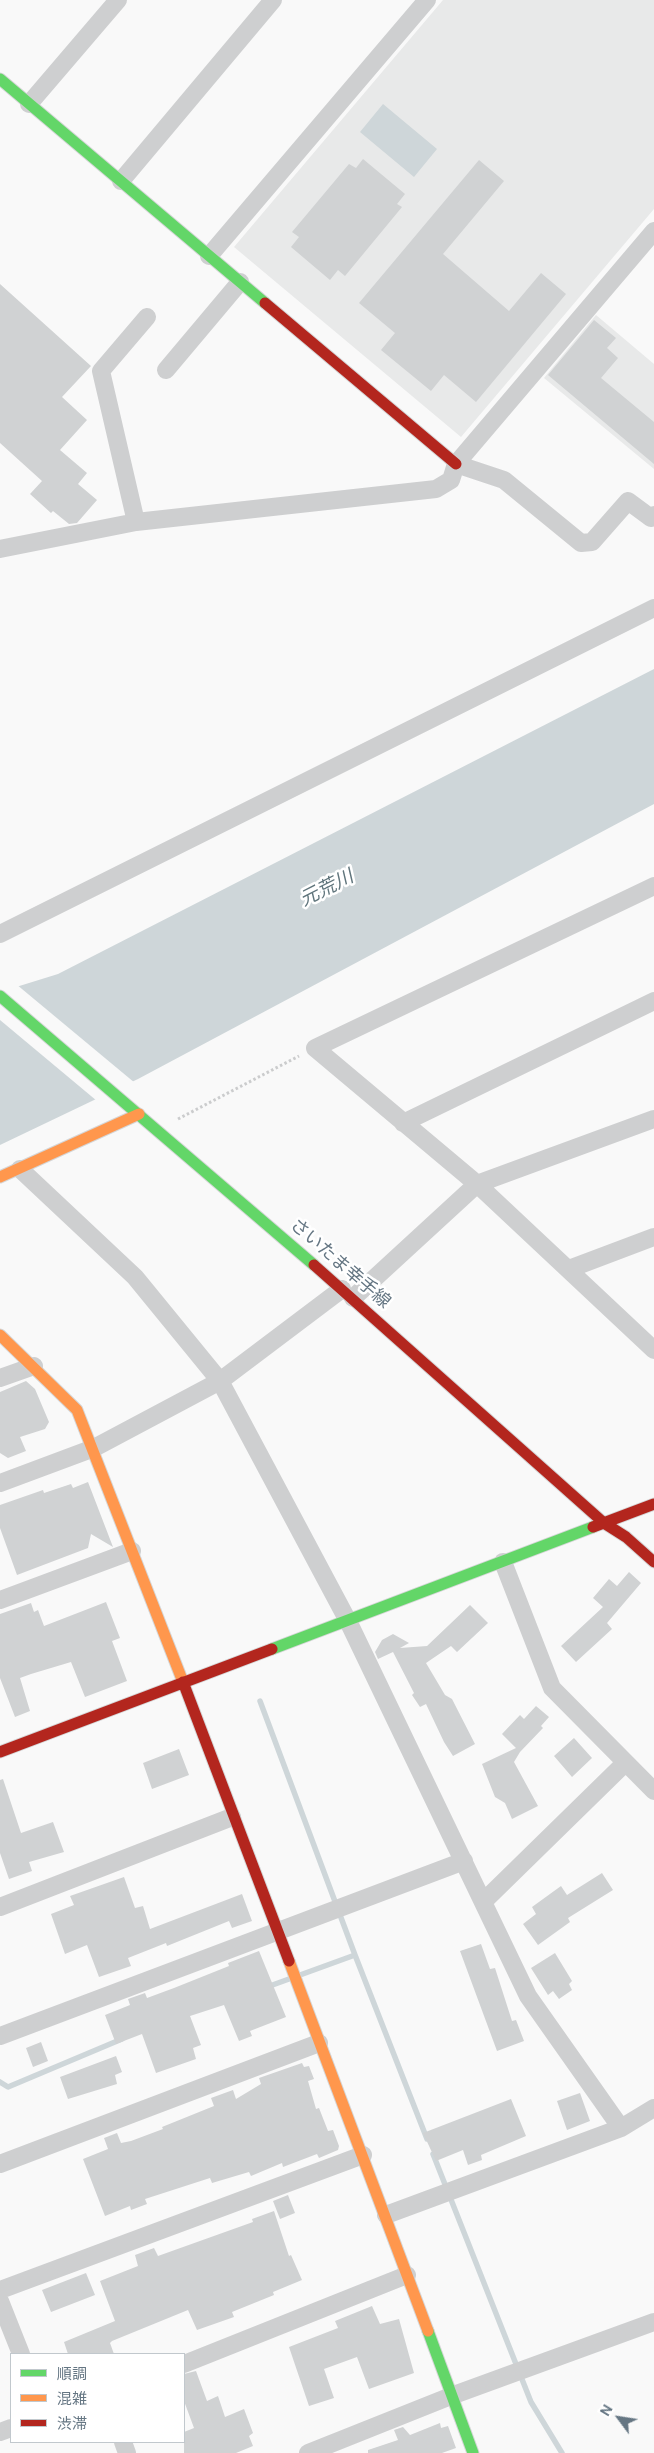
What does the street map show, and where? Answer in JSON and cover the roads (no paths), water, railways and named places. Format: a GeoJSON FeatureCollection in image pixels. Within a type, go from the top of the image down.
{"type":"FeatureCollection","features":[{"type":"Feature","properties":{"kind":"street"},"geometry":{"type":"LineString","coordinates":[[29,104],[118,0]]}},
{"type":"Feature","properties":{"kind":"street"},"geometry":{"type":"LineString","coordinates":[[121,181],[273,0]]}},
{"type":"Feature","properties":{"kind":"street"},"geometry":{"type":"LineString","coordinates":[[209,256],[427,0]]}},
{"type":"Feature","properties":{"kind":"street"},"geometry":{"type":"LineString","coordinates":[[0,79],[456,464],[504,480],[581,543],[592,542],[628,501],[651,518],[654,515]]}},
{"type":"Feature","properties":{"kind":"street"},"geometry":{"type":"LineString","coordinates":[[0,549],[136,522],[436,489],[451,480],[456,464],[654,231]]}},
{"type":"Feature","properties":{"kind":"street"},"geometry":{"type":"LineString","coordinates":[[166,370],[240,282]]}},
{"type":"Feature","properties":{"kind":"street"},"geometry":{"type":"LineString","coordinates":[[136,522],[101,371],[147,316]]}},
{"type":"Feature","properties":{"kind":"street"},"geometry":{"type":"LineString","coordinates":[[0,934],[654,608]]}},
{"type":"Feature","properties":{"kind":"street"},"geometry":{"type":"LineString","coordinates":[[654,886],[316,1048],[477,1184],[654,1350]]}},
{"type":"Feature","properties":{"kind":"street","name":"さいたま幸手線"},"geometry":{"type":"LineString","coordinates":[[0,996],[348,1293],[604,1523],[626,1538],[654,1562]]}},
{"type":"Feature","properties":{"kind":"street"},"geometry":{"type":"LineString","coordinates":[[403,1123],[654,1001]]}},
{"type":"Feature","properties":{"kind":"street"},"geometry":{"type":"LineString","coordinates":[[0,1177],[139,1114]]}},
{"type":"Feature","properties":{"kind":"street"},"geometry":{"type":"LineString","coordinates":[[0,1483],[94,1448],[220,1381],[348,1293],[477,1184],[654,1119]]}},
{"type":"Feature","properties":{"kind":"street"},"geometry":{"type":"LineString","coordinates":[[20,1169],[135,1277],[220,1381],[348,1621],[528,1996],[621,2128]]}},
{"type":"Feature","properties":{"kind":"street"},"geometry":{"type":"LineString","coordinates":[[569,1269],[654,1237]]}},
{"type":"Feature","properties":{"kind":"street"},"geometry":{"type":"LineString","coordinates":[[0,1335],[34,1366],[77,1410],[94,1448],[232,1817],[386,2215],[473,2453]]}},
{"type":"Feature","properties":{"kind":"street"},"geometry":{"type":"LineString","coordinates":[[0,1378],[34,1366]]}},
{"type":"Feature","properties":{"kind":"street"},"geometry":{"type":"LineString","coordinates":[[0,1752],[654,1504]]}},
{"type":"Feature","properties":{"kind":"street"},"geometry":{"type":"LineString","coordinates":[[0,1600],[132,1551]]}},
{"type":"Feature","properties":{"kind":"street"},"geometry":{"type":"LineString","coordinates":[[503,1562],[552,1688],[624,1764],[654,1791]]}},
{"type":"Feature","properties":{"kind":"street"},"geometry":{"type":"LineString","coordinates":[[483,1902],[624,1764]]}},
{"type":"Feature","properties":{"kind":"street"},"geometry":{"type":"LineString","coordinates":[[0,1907],[232,1817]]}},
{"type":"Feature","properties":{"kind":"street"},"geometry":{"type":"LineString","coordinates":[[0,2036],[276,1930],[464,1861]]}},
{"type":"Feature","properties":{"kind":"street"},"geometry":{"type":"LineString","coordinates":[[0,2164],[319,2043]]}},
{"type":"Feature","properties":{"kind":"street"},"geometry":{"type":"LineString","coordinates":[[386,2215],[621,2128],[654,2108]]}},
{"type":"Feature","properties":{"kind":"street"},"geometry":{"type":"LineString","coordinates":[[0,2290],[363,2155]]}},
{"type":"Feature","properties":{"kind":"street"},"geometry":{"type":"LineString","coordinates":[[185,2364],[407,2275]]}},
{"type":"Feature","properties":{"kind":"street"},"geometry":{"type":"LineString","coordinates":[[0,2301],[21,2353]]}},
{"type":"Feature","properties":{"kind":"street"},"geometry":{"type":"LineString","coordinates":[[308,2453],[452,2396],[654,2322]]}},
{"type":"Feature","properties":{"kind":"water"},"geometry":{"type":"Polygon","coordinates":[[[383,104],[437,149],[414,177],[360,132],[383,104]]]}},
{"type":"Feature","properties":{"kind":"water","name":"元荒川"},"geometry":{"type":"Polygon","coordinates":[[[654,669],[654,804],[138,1079],[0,1145],[0,992],[58,974],[654,669]]]}},
{"type":"Feature","properties":{"kind":"waterway"},"geometry":{"type":"LineString","coordinates":[[260,1701],[355,1955],[427,2139]]}},
{"type":"Feature","properties":{"kind":"waterway"},"geometry":{"type":"LineString","coordinates":[[300,1975],[355,1955]]}},
{"type":"Feature","properties":{"kind":"waterway"},"geometry":{"type":"LineString","coordinates":[[267,1987],[289,1979]]}},
{"type":"Feature","properties":{"kind":"waterway"},"geometry":{"type":"LineString","coordinates":[[0,2082],[8,2087],[122,2039]]}},
{"type":"Feature","properties":{"kind":"waterway"},"geometry":{"type":"LineString","coordinates":[[433,2154],[531,2402],[562,2453]]}}]}
